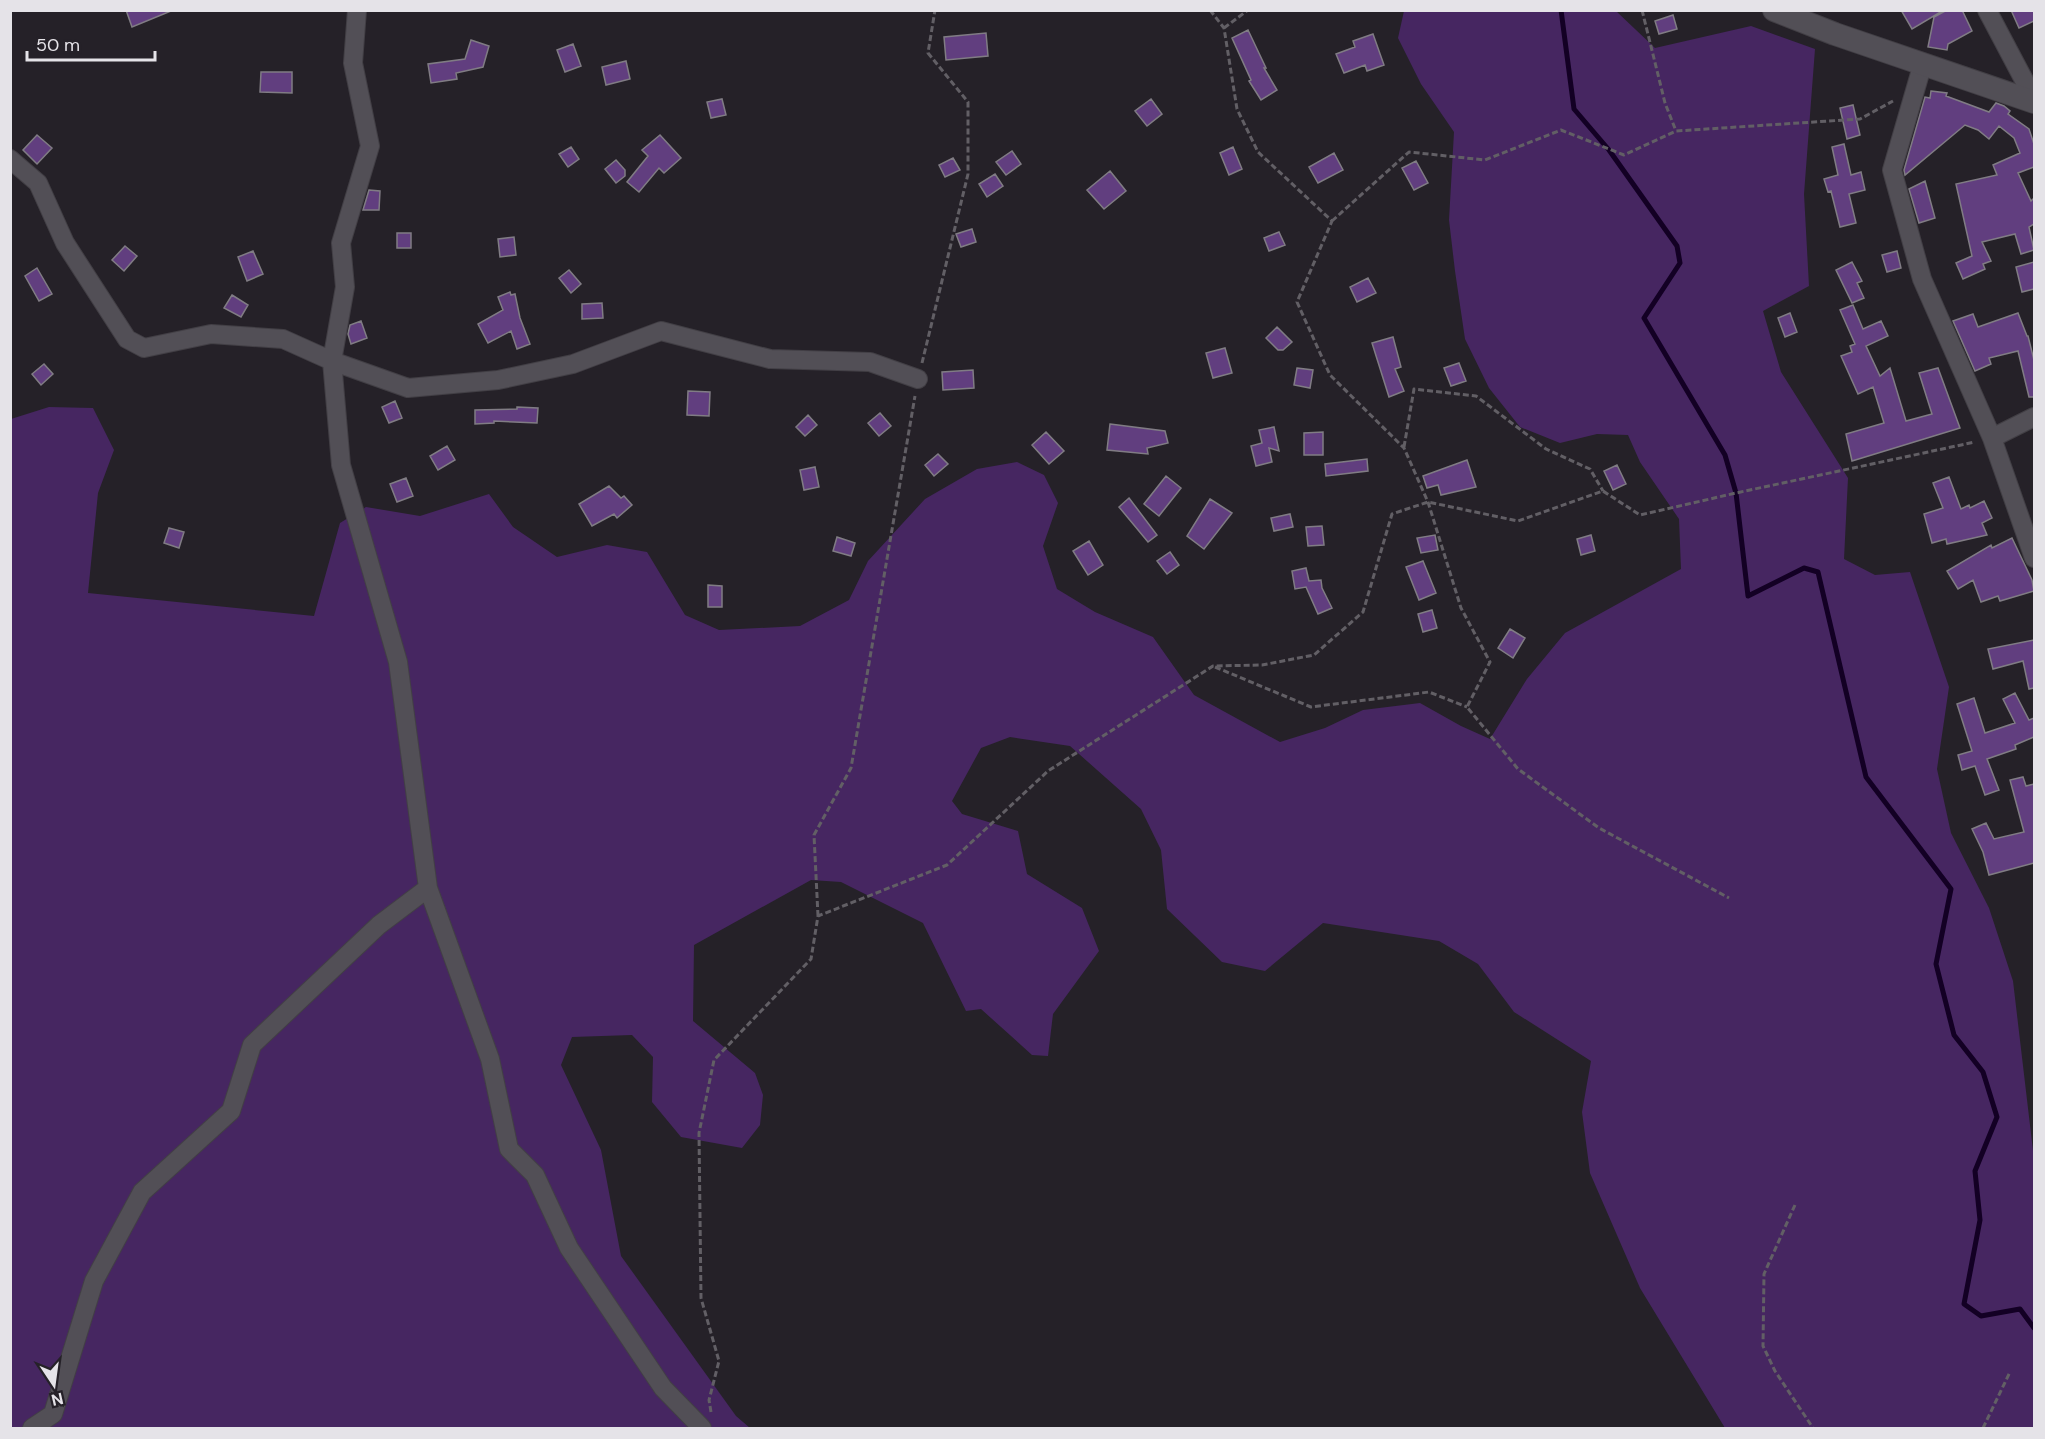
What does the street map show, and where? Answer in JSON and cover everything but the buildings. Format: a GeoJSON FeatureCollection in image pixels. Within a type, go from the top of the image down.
{"type":"FeatureCollection","features":[{"type":"Feature","properties":{"kind":"street"},"geometry":{"type":"LineString","coordinates":[[357,10],[353,63],[370,146],[341,243],[345,287],[332,361],[341,465],[398,662],[428,888],[490,1059],[508,1149],[535,1175],[570,1248],[663,1388],[707,1424]]}},
{"type":"Feature","properties":{"kind":"street"},"geometry":{"type":"LineString","coordinates":[[1774,10],[1835,34],[2034,100]]}},
{"type":"Feature","properties":{"kind":"street"},"geometry":{"type":"LineString","coordinates":[[1987,10],[2034,100]]}},
{"type":"Feature","properties":{"kind":"street"},"geometry":{"type":"LineString","coordinates":[[1923,63],[1892,171],[1922,279],[1992,438],[2034,558]]}},
{"type":"Feature","properties":{"kind":"street"},"geometry":{"type":"LineString","coordinates":[[10,159],[38,183],[65,243],[127,339],[144,348],[211,334],[283,339],[332,361],[408,388],[498,380],[573,364],[661,331],[770,359],[870,362],[918,379]]}},
{"type":"Feature","properties":{"kind":"street"},"geometry":{"type":"LineString","coordinates":[[1992,438],[2034,417]]}},
{"type":"Feature","properties":{"kind":"street"},"geometry":{"type":"LineString","coordinates":[[32,1428],[53,1414],[94,1281],[142,1192],[231,1111],[252,1045],[379,925],[428,888]]}},
{"type":"Feature","properties":{"kind":"path"},"geometry":{"type":"LineString","coordinates":[[707,1424],[709,1400],[719,1361],[701,1298],[699,1133],[703,1112],[714,1060],[812,959],[818,916],[814,835],[851,768],[918,379],[968,174],[968,102],[928,53],[935,10]]}},
{"type":"Feature","properties":{"kind":"path"},"geometry":{"type":"LineString","coordinates":[[1210,10],[1224,28],[1237,109],[1258,152],[1332,221]]}},
{"type":"Feature","properties":{"kind":"path"},"geometry":{"type":"LineString","coordinates":[[1224,28],[1248,10]]}},
{"type":"Feature","properties":{"kind":"path"},"geometry":{"type":"LineString","coordinates":[[1642,10],[1665,103],[1676,131]]}},
{"type":"Feature","properties":{"kind":"path"},"geometry":{"type":"LineString","coordinates":[[1467,707],[1490,662],[1461,608],[1428,502],[1404,448],[1330,375],[1297,302],[1332,221],[1409,152],[1485,160],[1561,130],[1624,155],[1676,131],[1860,119],[1916,89]]}},
{"type":"Feature","properties":{"kind":"path"},"geometry":{"type":"LineString","coordinates":[[1404,448],[1414,389],[1476,396],[1546,449],[1590,469],[1603,491],[1640,515],[1992,438]]}},
{"type":"Feature","properties":{"kind":"path"},"geometry":{"type":"LineString","coordinates":[[818,916],[947,866],[1048,771],[1213,666],[1262,665],[1314,655],[1363,612],[1392,514],[1428,502],[1518,521],[1603,491]]}},
{"type":"Feature","properties":{"kind":"path"},"geometry":{"type":"LineString","coordinates":[[1213,666],[1311,707],[1429,692],[1467,707],[1518,769],[1599,828],[1729,898]]}},
{"type":"Feature","properties":{"kind":"path"},"geometry":{"type":"LineString","coordinates":[[1795,1204],[1764,1274],[1762,1346],[1775,1371],[1813,1428]]}},
{"type":"Feature","properties":{"kind":"path"},"geometry":{"type":"LineString","coordinates":[[1983,1428],[2010,1372]]}},
{"type":"Feature","properties":{"kind":"shaded area"},"geometry":{"type":"Polygon","coordinates":[[[1404,11],[1616,11],[1655,48],[1751,26],[1815,49],[1804,194],[1809,286],[1763,311],[1781,372],[1848,478],[1844,559],[1875,575],[1910,572],[1949,687],[1937,769],[1951,833],[1989,908],[2013,981],[2034,1159],[2034,1428],[1725,1428],[1640,1288],[1590,1173],[1582,1112],[1591,1061],[1514,1012],[1478,964],[1439,941],[1323,923],[1265,971],[1222,962],[1167,909],[1161,850],[1141,809],[1070,746],[1010,737],[981,748],[952,801],[962,814],[1018,831],[1027,874],[1082,908],[1099,951],[1053,1014],[1048,1056],[1032,1055],[981,1009],[966,1011],[923,923],[841,882],[811,880],[694,945],[693,1021],[755,1073],[763,1095],[760,1125],[742,1148],[681,1137],[652,1102],[653,1057],[632,1035],[572,1037],[561,1065],[601,1150],[621,1256],[736,1416],[750,1428],[11,1428],[11,419],[49,407],[93,408],[114,450],[98,493],[88,593],[314,616],[340,523],[366,507],[420,516],[489,494],[513,527],[557,557],[607,545],[647,552],[685,615],[719,630],[800,626],[849,600],[868,561],[925,499],[977,469],[1017,462],[1044,475],[1058,503],[1043,546],[1057,589],[1095,612],[1153,637],[1194,695],[1280,742],[1325,728],[1363,710],[1420,703],[1490,739],[1527,679],[1565,633],[1681,569],[1679,519],[1640,462],[1628,435],[1597,434],[1560,443],[1520,427],[1489,388],[1465,339],[1455,271],[1449,220],[1454,132],[1421,84],[1398,38],[1404,11]]]}},
{"type":"Feature","properties":{"kind":"waterway"},"geometry":{"type":"LineString","coordinates":[[1561,10],[1574,109],[1609,150],[1677,246],[1680,263],[1644,318],[1725,455],[1736,493],[1748,596],[1804,568],[1818,572],[1866,777],[1951,889],[1936,964],[1954,1035],[1983,1072],[1997,1117],[1975,1171],[1980,1220],[1964,1304],[1981,1316],[2020,1309],[2034,1328]]}}]}
